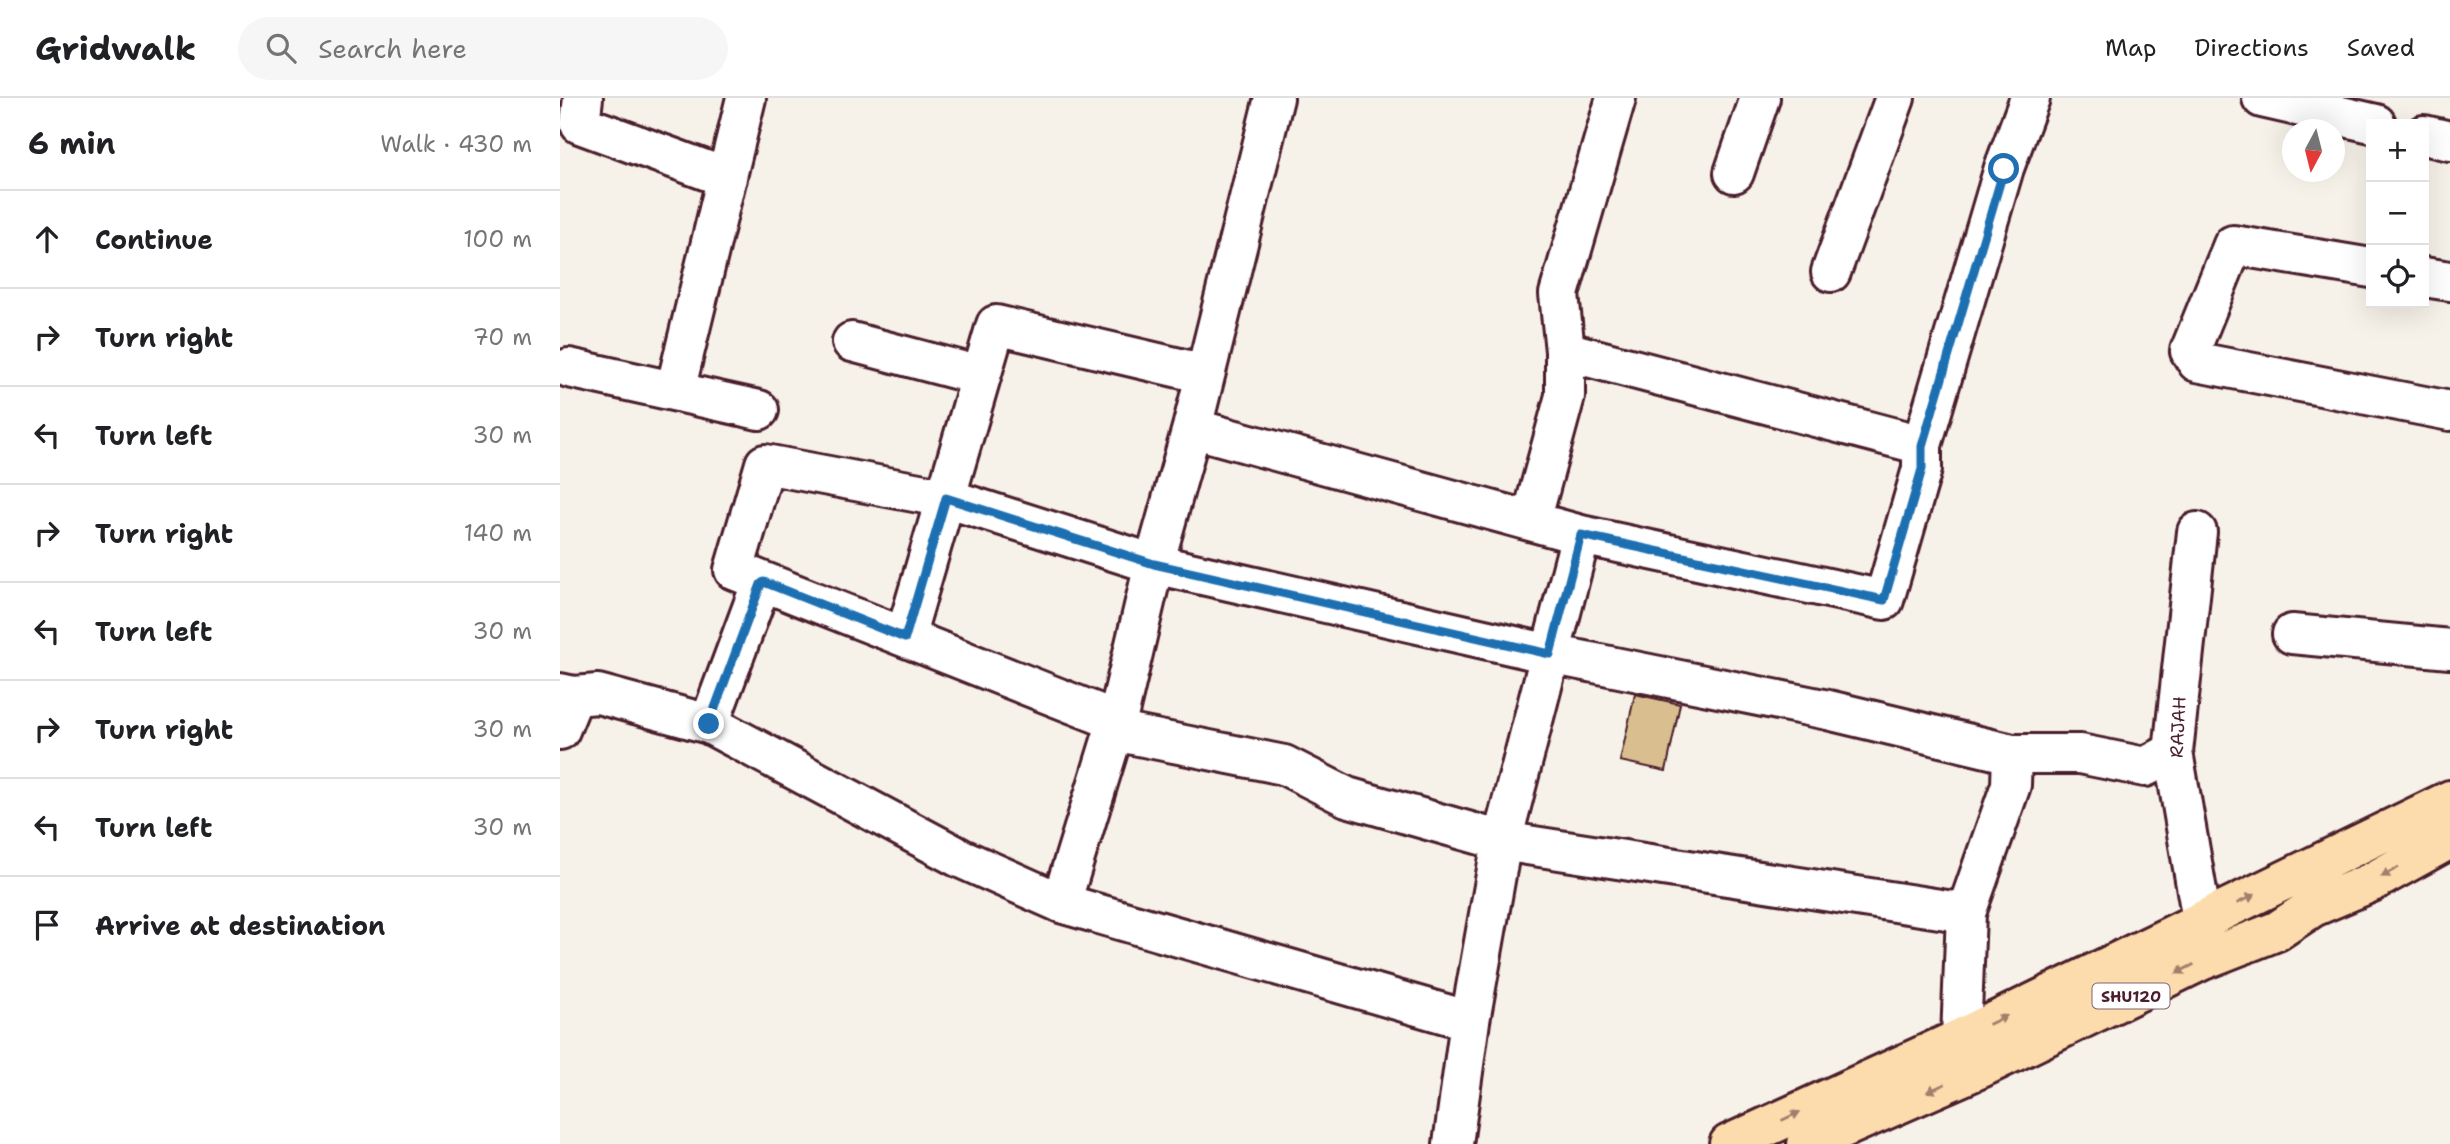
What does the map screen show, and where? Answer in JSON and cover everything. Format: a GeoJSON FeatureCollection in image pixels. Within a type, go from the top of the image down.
{"type":"FeatureCollection","features":[{"type":"Feature","properties":{"kind":"main road"},"geometry":{"type":"LineString","coordinates":[[1729,1144],[1961,1038],[2202,920],[2449,794]]}},
{"type":"Feature","properties":{"kind":"main road","name":"SHU120"},"geometry":{"type":"LineString","coordinates":[[1825,1141],[1983,1068],[2203,960],[2277,931],[2313,907],[2372,882],[2450,839]]}},
{"type":"Feature","properties":{"kind":"street"},"geometry":{"type":"LineString","coordinates":[[583,98],[580,124],[727,178]]}},
{"type":"Feature","properties":{"kind":"street"},"geometry":{"type":"LineString","coordinates":[[676,391],[746,98]]}},
{"type":"Feature","properties":{"kind":"street"},"geometry":{"type":"LineString","coordinates":[[1061,903],[1116,726],[1154,564],[1192,428],[1274,98]]}},
{"type":"Feature","properties":{"kind":"street"},"geometry":{"type":"LineString","coordinates":[[1531,521],[1564,396],[1565,351],[1559,294],[1616,98]]}},
{"type":"Feature","properties":{"kind":"street"},"geometry":{"type":"LineString","coordinates":[[1734,173],[1760,98]]}},
{"type":"Feature","properties":{"kind":"street"},"geometry":{"type":"LineString","coordinates":[[1831,272],[1895,98]]}},
{"type":"Feature","properties":{"kind":"street"},"geometry":{"type":"LineString","coordinates":[[1192,428],[1581,535],[1884,600],[1922,469],[1922,446],[2004,169],[2030,98]]}},
{"type":"Feature","properties":{"kind":"street"},"geometry":{"type":"LineString","coordinates":[[2262,98],[2366,122]]}},
{"type":"Feature","properties":{"kind":"street"},"geometry":{"type":"LineString","coordinates":[[2429,136],[2450,141]]}},
{"type":"Feature","properties":{"kind":"street"},"geometry":{"type":"LineString","coordinates":[[2366,267],[2233,245],[2190,351],[2197,362],[2450,411]]}},
{"type":"Feature","properties":{"kind":"street"},"geometry":{"type":"LineString","coordinates":[[2429,278],[2450,281]]}},
{"type":"Feature","properties":{"kind":"street"},"geometry":{"type":"LineString","coordinates":[[905,638],[996,325],[1205,374]]}},
{"type":"Feature","properties":{"kind":"street"},"geometry":{"type":"LineString","coordinates":[[852,342],[981,376]]}},
{"type":"Feature","properties":{"kind":"street"},"geometry":{"type":"LineString","coordinates":[[1565,351],[1922,446]]}},
{"type":"Feature","properties":{"kind":"street"},"geometry":{"type":"LineString","coordinates":[[569,368],[759,410]]}},
{"type":"Feature","properties":{"kind":"street"},"geometry":{"type":"LineString","coordinates":[[1966,913],[1502,841],[1347,797],[1284,765],[1116,726],[734,570],[765,464],[946,498],[1154,564],[1550,654],[1828,710],[2012,754],[2080,754],[2145,767],[2174,752]]}},
{"type":"Feature","properties":{"kind":"street","name":"RAJAH"},"geometry":{"type":"LineString","coordinates":[[2197,532],[2174,752],[2202,920]]}},
{"type":"Feature","properties":{"kind":"street"},"geometry":{"type":"LineString","coordinates":[[1453,1144],[1470,1021],[1502,841],[1581,535]]}},
{"type":"Feature","properties":{"kind":"street"},"geometry":{"type":"LineString","coordinates":[[709,724],[764,582]]}},
{"type":"Feature","properties":{"kind":"street"},"geometry":{"type":"LineString","coordinates":[[2292,634],[2450,649]]}},
{"type":"Feature","properties":{"kind":"street"},"geometry":{"type":"LineString","coordinates":[[565,706],[598,694],[709,724],[960,858],[1061,903],[1470,1021]]}},
{"type":"Feature","properties":{"kind":"street"},"geometry":{"type":"LineString","coordinates":[[1961,1038],[1966,913],[2011,785],[2012,754]]}},
{"type":"Feature","properties":{"kind":"building"},"geometry":{"type":"Polygon","coordinates":[[[1635,694],[1680,704],[1666,771],[1620,761],[1635,694]]]}},
{"type":"Feature","properties":{"kind":"route"},"geometry":{"type":"LineString","coordinates":[[709,724],[764,582],[905,638],[946,498],[1154,564],[1550,654],[1581,535],[1884,600],[1922,469],[1922,446],[2004,169]]}}]}
